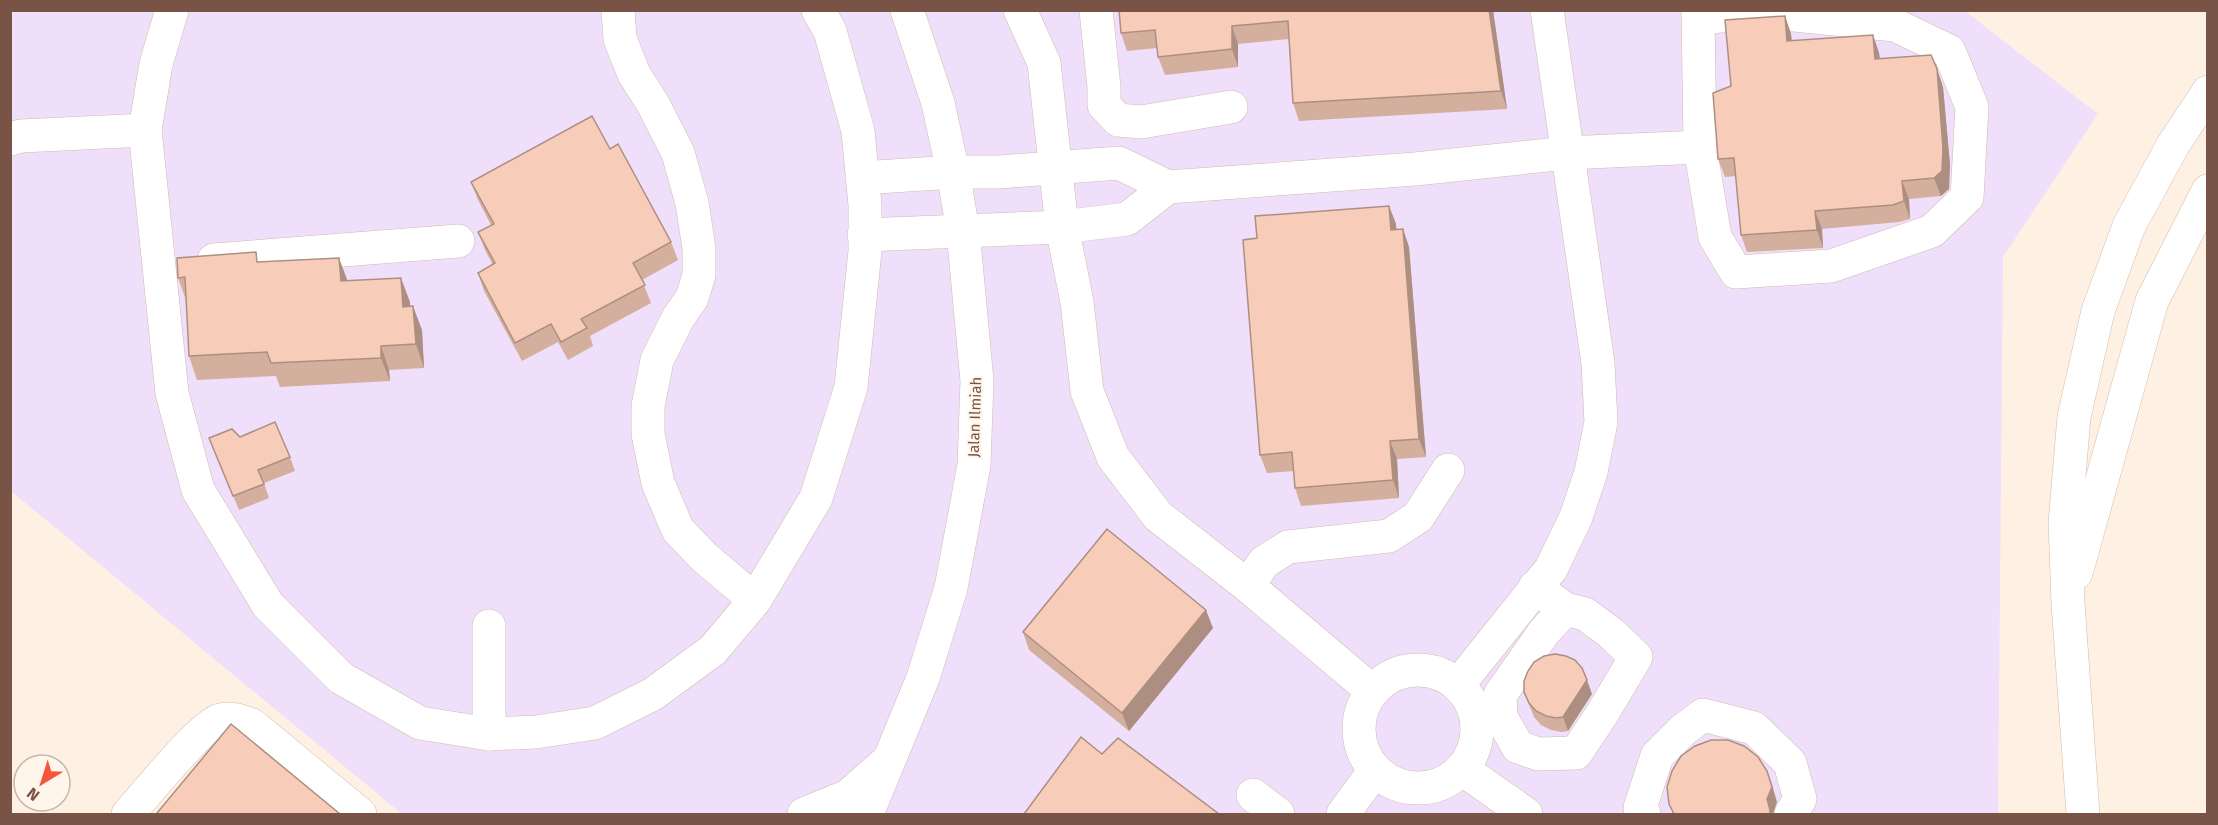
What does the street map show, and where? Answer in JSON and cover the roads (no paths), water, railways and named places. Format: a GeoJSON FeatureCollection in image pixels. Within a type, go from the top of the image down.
{"type":"FeatureCollection","features":[{"type":"Feature","properties":{"kind":"street"},"geometry":{"type":"LineString","coordinates":[[172,10],[156,64],[145,130],[172,393],[198,490],[268,604],[341,678],[420,723],[489,734],[536,732],[595,723],[643,699],[713,650],[755,600],[816,498],[851,387],[865,251],[866,205],[858,131],[830,32],[818,10]]}},
{"type":"Feature","properties":{"kind":"street"},"geometry":{"type":"LineString","coordinates":[[618,10],[620,39],[634,74],[653,104],[678,153],[692,203],[699,248],[699,275],[692,298],[678,318],[657,360],[648,406],[648,434],[658,483],[678,530],[705,558],[755,600]]}},
{"type":"Feature","properties":{"kind":"street","name":"Jalan Ilmiah"},"geometry":{"type":"LineString","coordinates":[[867,814],[923,678],[951,588],[974,465],[977,381],[963,231],[938,103],[907,10]]}},
{"type":"Feature","properties":{"kind":"street"},"geometry":{"type":"LineString","coordinates":[[1020,10],[1044,63],[1062,228],[1077,302],[1087,391],[1113,457],[1158,516],[1248,586],[1371,690]]}},
{"type":"Feature","properties":{"kind":"street"},"geometry":{"type":"LineString","coordinates":[[1096,10],[1104,105],[1118,120],[1141,122],[1231,107]]}},
{"type":"Feature","properties":{"kind":"street"},"geometry":{"type":"LineString","coordinates":[[1458,685],[1551,569],[1576,517],[1591,472],[1601,422],[1598,363],[1547,10]]}},
{"type":"Feature","properties":{"kind":"street"},"geometry":{"type":"LineString","coordinates":[[1764,12],[1895,25],[1949,51],[1972,107],[1967,197],[1932,231],[1831,266],[1736,272],[1716,237],[1700,147],[1699,14],[1764,12]]}},
{"type":"Feature","properties":{"kind":"street"},"geometry":{"type":"LineString","coordinates":[[2083,814],[2068,603],[2065,523],[2074,417],[2098,311],[2129,226],[2173,145],[2208,92]]}},
{"type":"Feature","properties":{"kind":"street"},"geometry":{"type":"LineString","coordinates":[[10,139],[21,136],[145,130]]}},
{"type":"Feature","properties":{"kind":"street"},"geometry":{"type":"LineString","coordinates":[[862,178],[953,172],[999,172],[1119,163],[1168,187],[1415,168],[1567,153],[1700,147]]}},
{"type":"Feature","properties":{"kind":"street"},"geometry":{"type":"LineString","coordinates":[[864,235],[1062,228],[1127,219],[1168,187]]}},
{"type":"Feature","properties":{"kind":"street"},"geometry":{"type":"LineString","coordinates":[[2068,603],[2152,301],[2208,191]]}},
{"type":"Feature","properties":{"kind":"street"},"geometry":{"type":"LineString","coordinates":[[159,265],[458,241]]}},
{"type":"Feature","properties":{"kind":"street"},"geometry":{"type":"LineString","coordinates":[[1248,586],[1264,562],[1288,548],[1389,536],[1418,517],[1448,471]]}},
{"type":"Feature","properties":{"kind":"street"},"geometry":{"type":"LineString","coordinates":[[1535,587],[1565,609],[1584,614],[1611,633],[1636,657],[1602,714],[1575,753],[1539,754],[1518,747],[1502,717],[1500,694],[1544,632],[1565,609]]}},
{"type":"Feature","properties":{"kind":"street"},"geometry":{"type":"LineString","coordinates":[[489,626],[489,734]]}},
{"type":"Feature","properties":{"kind":"street"},"geometry":{"type":"LineString","coordinates":[[1423,669],[1442,674],[1458,685],[1470,699],[1476,716],[1477,735],[1473,753],[1462,769],[1448,781],[1429,787],[1410,788],[1391,782],[1375,770],[1363,752],[1358,731],[1360,709],[1371,690],[1386,678],[1404,671],[1423,669]]}},
{"type":"Feature","properties":{"kind":"street"},"geometry":{"type":"LineString","coordinates":[[1644,814],[1640,808],[1656,756],[1683,730],[1703,715],[1754,728],[1790,763],[1804,810]]}},
{"type":"Feature","properties":{"kind":"street"},"geometry":{"type":"LineString","coordinates":[[128,814],[202,731],[218,720],[231,718],[252,725],[360,814]]}},
{"type":"Feature","properties":{"kind":"street"},"geometry":{"type":"LineString","coordinates":[[804,814],[848,796],[891,758]]}},
{"type":"Feature","properties":{"kind":"street"},"geometry":{"type":"LineString","coordinates":[[1462,769],[1526,814]]}},
{"type":"Feature","properties":{"kind":"street"},"geometry":{"type":"LineString","coordinates":[[1343,814],[1375,770]]}},
{"type":"Feature","properties":{"kind":"street"},"geometry":{"type":"LineString","coordinates":[[1253,795],[1278,814]]}}]}
